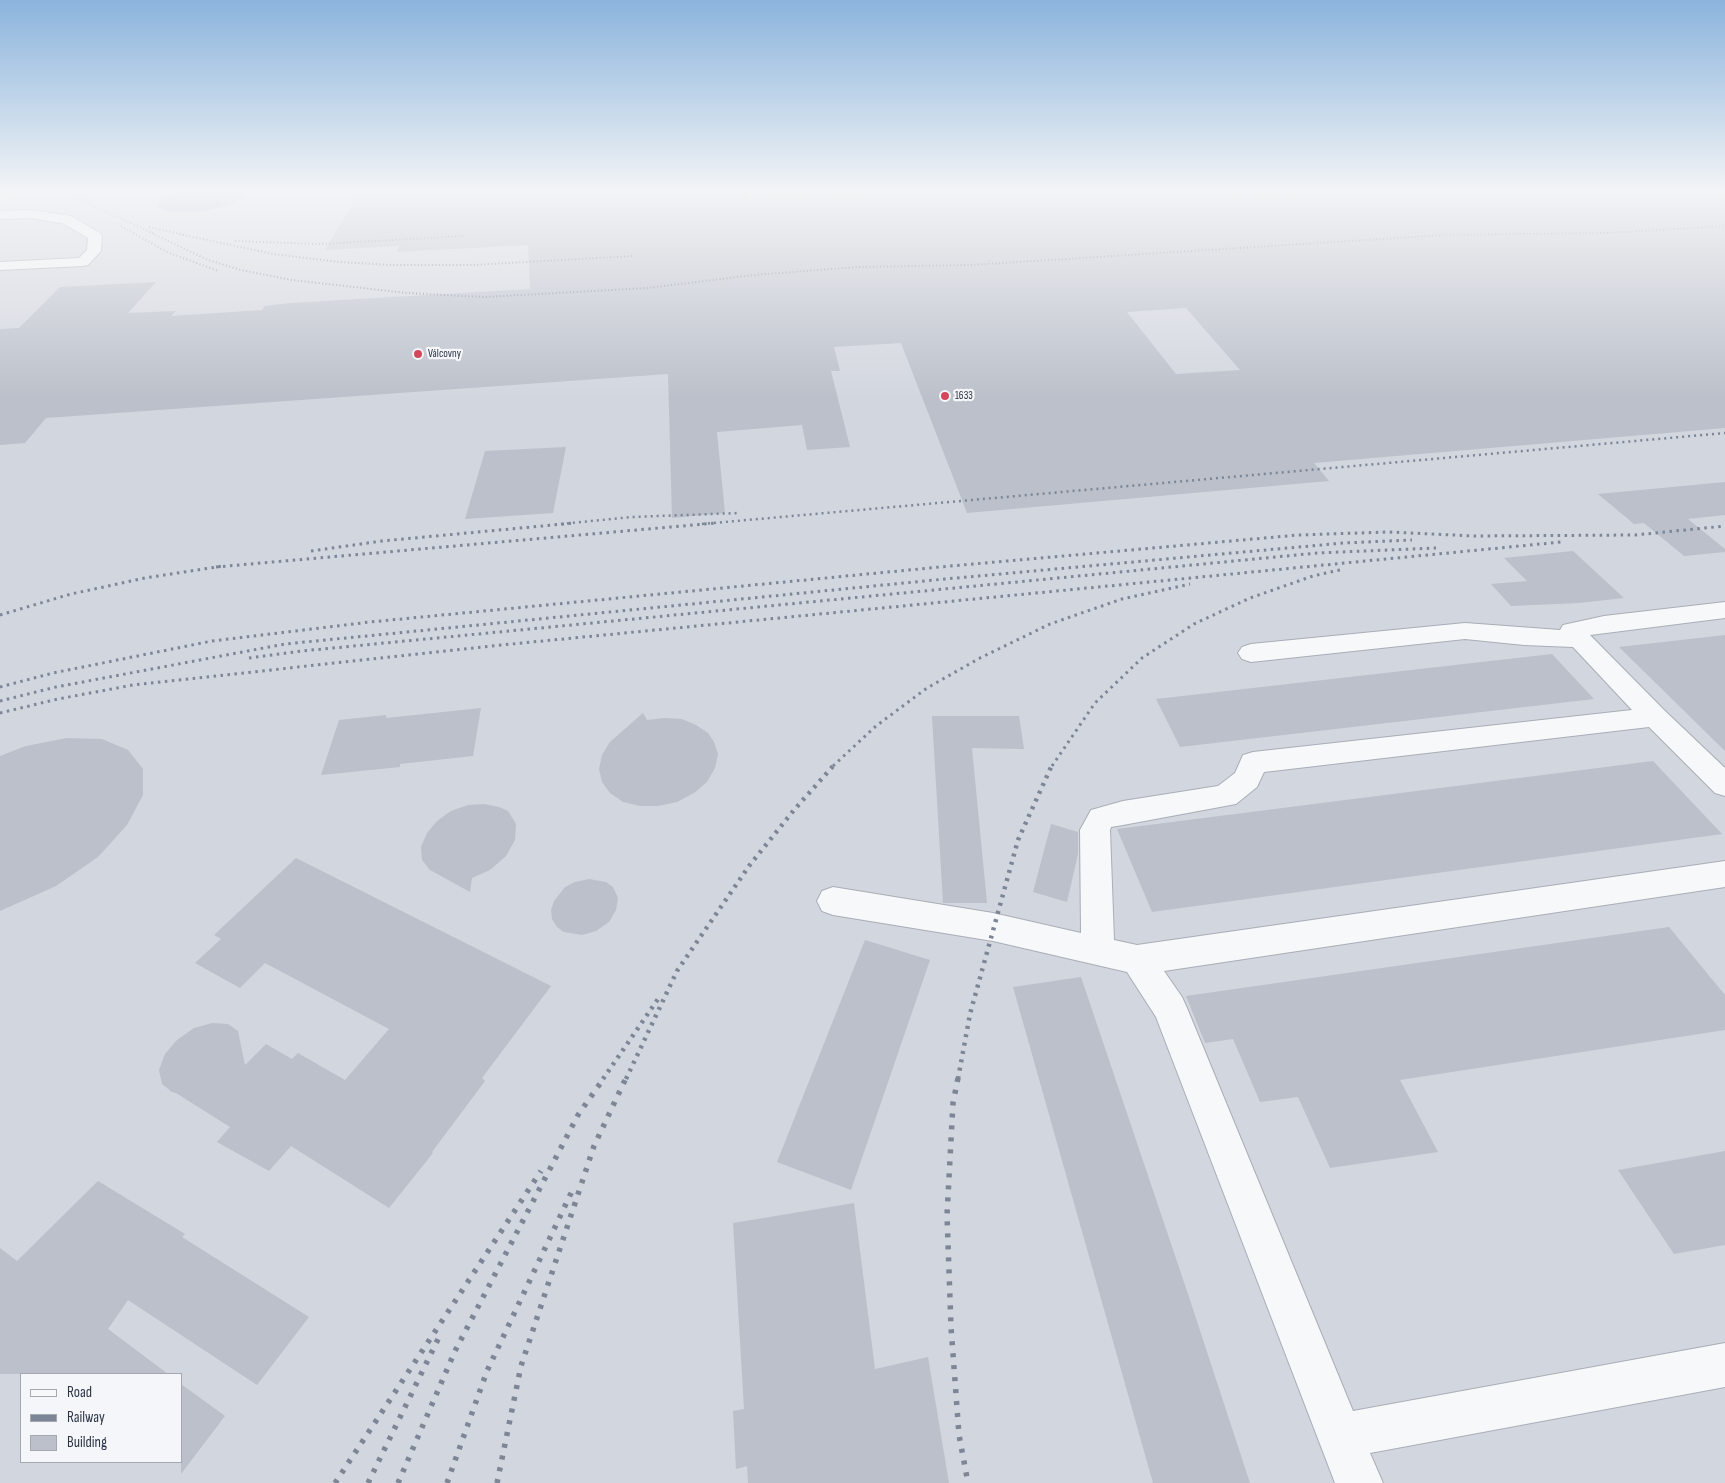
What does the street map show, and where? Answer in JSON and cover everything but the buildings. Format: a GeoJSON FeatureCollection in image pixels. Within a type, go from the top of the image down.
{"type":"FeatureCollection","features":[{"type":"Feature","properties":{"kind":"lane"},"geometry":{"type":"LineString","coordinates":[[0,266],[83,262],[85,260]]}},
{"type":"Feature","properties":{"kind":"lane"},"geometry":{"type":"LineString","coordinates":[[1725,610],[1604,624],[1572,630],[1655,717],[1725,785]]}},
{"type":"Feature","properties":{"kind":"lane"},"geometry":{"type":"LineString","coordinates":[[1251,653],[1465,632],[1580,639]]}},
{"type":"Feature","properties":{"kind":"lane"},"geometry":{"type":"LineString","coordinates":[[1098,951],[1095,830],[1101,818],[1124,812],[1226,796],[1247,779],[1253,763],[1655,717]]}},
{"type":"Feature","properties":{"kind":"lane"},"geometry":{"type":"LineString","coordinates":[[833,901],[993,927],[1137,960],[1725,874]]}},
{"type":"Feature","properties":{"kind":"lane"},"geometry":{"type":"LineString","coordinates":[[1137,960],[1170,1008],[1360,1483]]}},
{"type":"Feature","properties":{"kind":"lane"},"geometry":{"type":"LineString","coordinates":[[1341,1436],[1725,1365]]}},
{"type":"Feature","properties":{"kind":"shaded area"},"geometry":{"type":"Polygon","coordinates":[[[0,260],[1725,260],[1725,1483],[0,1483],[0,260]]]}},
{"type":"Feature","properties":{"kind":"railway"},"geometry":{"type":"LineString","coordinates":[[189,260],[218,271]]}},
{"type":"Feature","properties":{"kind":"railway"},"geometry":{"type":"LineString","coordinates":[[209,260],[241,270],[292,280],[407,293],[484,297],[648,288],[753,275],[858,267],[970,265],[1046,260]]}},
{"type":"Feature","properties":{"kind":"railway"},"geometry":{"type":"LineString","coordinates":[[324,260],[393,265],[472,265],[558,260]]}},
{"type":"Feature","properties":{"kind":"railway"},"geometry":{"type":"LineString","coordinates":[[702,524],[1725,433]]}},
{"type":"Feature","properties":{"kind":"railway"},"geometry":{"type":"LineString","coordinates":[[561,524],[632,517],[739,513]]}},
{"type":"Feature","properties":{"kind":"railway"},"geometry":{"type":"LineString","coordinates":[[311,551],[382,541],[574,523]]}},
{"type":"Feature","properties":{"kind":"railway"},"geometry":{"type":"LineString","coordinates":[[217,567],[716,523]]}},
{"type":"Feature","properties":{"kind":"railway"},"geometry":{"type":"LineString","coordinates":[[0,687],[53,673],[212,641],[370,622],[940,567],[1298,535],[1389,532],[1474,536],[1635,535],[1725,526]]}},
{"type":"Feature","properties":{"kind":"railway"},"geometry":{"type":"LineString","coordinates":[[0,701],[56,687],[285,644],[945,579],[1343,543],[1412,540]]}},
{"type":"Feature","properties":{"kind":"railway"},"geometry":{"type":"LineString","coordinates":[[0,713],[58,699],[133,685],[491,646],[1561,542]]}},
{"type":"Feature","properties":{"kind":"railway"},"geometry":{"type":"LineString","coordinates":[[249,658],[302,651],[1317,553],[1436,548]]}},
{"type":"Feature","properties":{"kind":"railway"},"geometry":{"type":"LineString","coordinates":[[217,567],[223,566]]}},
{"type":"Feature","properties":{"kind":"railway"},"geometry":{"type":"LineString","coordinates":[[0,615],[71,594],[145,578],[217,567]]}},
{"type":"Feature","properties":{"kind":"railway"},"geometry":{"type":"LineString","coordinates":[[1052,766],[1095,703],[1142,658],[1194,624],[1250,598],[1313,576],[1344,569]]}},
{"type":"Feature","properties":{"kind":"railway"},"geometry":{"type":"LineString","coordinates":[[834,765],[876,726],[927,688],[980,658],[1050,624],[1122,599],[1190,584]]}},
{"type":"Feature","properties":{"kind":"railway"},"geometry":{"type":"LineString","coordinates":[[626,1079],[677,971],[749,866],[794,810],[834,765]]}},
{"type":"Feature","properties":{"kind":"railway"},"geometry":{"type":"LineString","coordinates":[[958,1079],[970,1014],[1018,840],[1052,765]]}},
{"type":"Feature","properties":{"kind":"railway"},"geometry":{"type":"LineString","coordinates":[[603,1079],[658,999]]}},
{"type":"Feature","properties":{"kind":"railway"},"geometry":{"type":"LineString","coordinates":[[398,1483],[455,1351],[578,1115],[604,1078]]}},
{"type":"Feature","properties":{"kind":"railway"},"geometry":{"type":"LineString","coordinates":[[497,1483],[521,1366],[594,1146],[626,1078]]}},
{"type":"Feature","properties":{"kind":"railway"},"geometry":{"type":"LineString","coordinates":[[958,1078],[953,1103],[947,1215],[951,1327],[959,1435],[968,1483]]}},
{"type":"Feature","properties":{"kind":"railway"},"geometry":{"type":"LineString","coordinates":[[335,1483],[541,1171]]}},
{"type":"Feature","properties":{"kind":"railway"},"geometry":{"type":"LineString","coordinates":[[447,1483],[487,1371],[573,1189]]}},
{"type":"Feature","properties":{"kind":"railway"},"geometry":{"type":"LineString","coordinates":[[368,1483],[441,1333]]}},
{"type":"Feature","properties":{"kind":"place","name":"Válcovny"},"geometry":{"type":"Point","coordinates":[418,354]}},
{"type":"Feature","properties":{"kind":"place","name":"1633"},"geometry":{"type":"Point","coordinates":[945,396]}}]}
